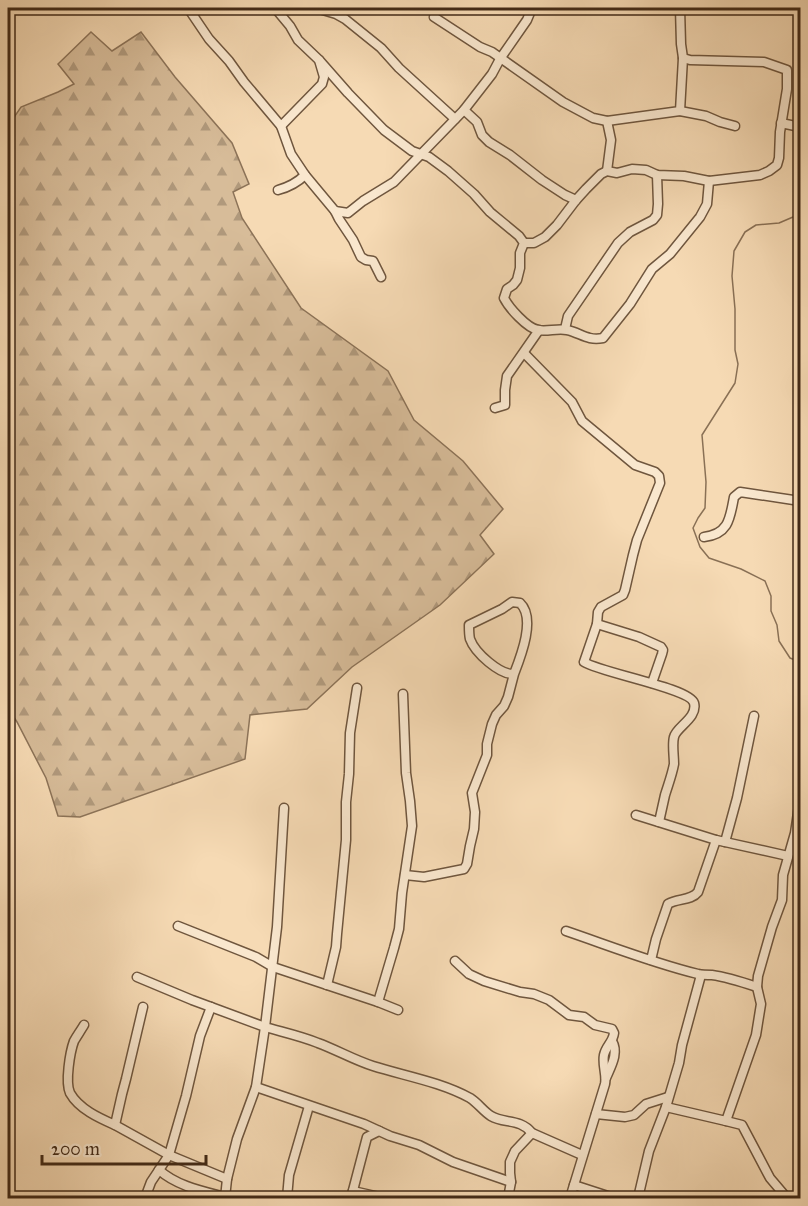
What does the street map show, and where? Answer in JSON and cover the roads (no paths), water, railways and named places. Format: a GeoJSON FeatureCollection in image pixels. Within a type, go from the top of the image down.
{"type":"FeatureCollection","features":[{"type":"Feature","properties":{"kind":"street"},"geometry":{"type":"LineString","coordinates":[[188,8],[209,39],[281,126],[291,154],[335,211],[361,257],[373,261],[381,277]]}},
{"type":"Feature","properties":{"kind":"street"},"geometry":{"type":"LineString","coordinates":[[275,8],[298,39],[375,121],[406,147],[441,165],[524,243]]}},
{"type":"Feature","properties":{"kind":"street"},"geometry":{"type":"LineString","coordinates":[[316,8],[336,14],[381,48],[406,75],[455,119]]}},
{"type":"Feature","properties":{"kind":"street"},"geometry":{"type":"LineString","coordinates":[[343,226],[348,213],[394,182],[464,110],[492,74],[527,20],[532,8]]}},
{"type":"Feature","properties":{"kind":"street"},"geometry":{"type":"LineString","coordinates":[[680,8],[683,58],[680,111]]}},
{"type":"Feature","properties":{"kind":"street"},"geometry":{"type":"LineString","coordinates":[[434,17],[480,47],[492,52],[563,102],[593,118],[607,121],[680,111],[706,116],[735,126]]}},
{"type":"Feature","properties":{"kind":"street"},"geometry":{"type":"LineString","coordinates":[[524,243],[534,243],[544,237],[557,225],[576,200],[601,174],[607,171],[616,173],[632,169],[645,170],[657,175],[684,176],[708,181],[760,175],[777,165],[787,89],[787,70],[764,62],[683,58]]}},
{"type":"Feature","properties":{"kind":"street"},"geometry":{"type":"LineString","coordinates":[[281,126],[322,84],[324,77],[319,60]]}},
{"type":"Feature","properties":{"kind":"street"},"geometry":{"type":"LineString","coordinates":[[464,110],[477,122],[482,135],[489,142],[542,180],[576,200]]}},
{"type":"Feature","properties":{"kind":"street"},"geometry":{"type":"LineString","coordinates":[[607,121],[611,140],[607,171]]}},
{"type":"Feature","properties":{"kind":"street"},"geometry":{"type":"LineString","coordinates":[[781,123],[801,127]]}},
{"type":"Feature","properties":{"kind":"street"},"geometry":{"type":"LineString","coordinates":[[278,190],[299,181],[305,175]]}},
{"type":"Feature","properties":{"kind":"street"},"geometry":{"type":"LineString","coordinates":[[565,330],[568,316],[618,243],[630,232],[653,220],[657,215],[657,175]]}},
{"type":"Feature","properties":{"kind":"street"},"geometry":{"type":"LineString","coordinates":[[524,243],[520,253],[517,280],[507,289],[504,298],[507,305],[528,325],[539,330],[565,330],[595,340],[603,338],[630,304],[652,269],[670,254],[700,217],[707,204],[708,181]]}},
{"type":"Feature","properties":{"kind":"street"},"geometry":{"type":"LineString","coordinates":[[335,211],[348,213]]}},
{"type":"Feature","properties":{"kind":"street"},"geometry":{"type":"LineString","coordinates":[[495,408],[505,405],[507,376],[539,330]]}},
{"type":"Feature","properties":{"kind":"street"},"geometry":{"type":"LineString","coordinates":[[524,353],[572,402],[582,422],[635,465],[655,472],[659,476],[660,483],[633,555],[626,590],[623,595],[601,607],[584,660],[585,664],[652,683],[690,697],[694,701],[695,706],[691,717],[684,726],[676,731],[674,736],[674,765],[659,822]]}},
{"type":"Feature","properties":{"kind":"street"},"geometry":{"type":"LineString","coordinates":[[704,537],[715,536],[722,530],[729,521],[734,496],[740,492],[801,501]]}},
{"type":"Feature","properties":{"kind":"street"},"geometry":{"type":"LineString","coordinates":[[405,875],[424,877],[464,869],[467,864],[474,829],[475,812],[472,793],[487,755],[492,724],[508,697],[523,649],[527,624],[525,607],[520,603],[512,602],[469,625],[470,639],[479,654],[500,670],[509,675],[514,674]]}},
{"type":"Feature","properties":{"kind":"street"},"geometry":{"type":"LineString","coordinates":[[597,624],[639,637],[661,647],[663,650],[652,683]]}},
{"type":"Feature","properties":{"kind":"street"},"geometry":{"type":"LineString","coordinates":[[327,986],[336,946],[344,858],[350,733],[357,688]]}},
{"type":"Feature","properties":{"kind":"street"},"geometry":{"type":"LineString","coordinates":[[378,1002],[399,929],[412,826],[406,773],[403,694]]}},
{"type":"Feature","properties":{"kind":"street"},"geometry":{"type":"LineString","coordinates":[[651,960],[668,904],[694,897],[720,841],[737,798],[754,716]]}},
{"type":"Feature","properties":{"kind":"street"},"geometry":{"type":"LineString","coordinates":[[726,1121],[756,1035],[761,1004],[757,987],[761,965],[782,900],[783,875],[795,833],[801,799]]}},
{"type":"Feature","properties":{"kind":"street"},"geometry":{"type":"LineString","coordinates":[[159,1170],[168,1178],[225,1198],[227,1179],[239,1132],[256,1087],[273,966],[284,808]]}},
{"type":"Feature","properties":{"kind":"street"},"geometry":{"type":"LineString","coordinates":[[636,815],[720,841],[789,856]]}},
{"type":"Feature","properties":{"kind":"street"},"geometry":{"type":"LineString","coordinates":[[178,926],[273,966],[398,1010]]}},
{"type":"Feature","properties":{"kind":"street"},"geometry":{"type":"LineString","coordinates":[[566,931],[701,975],[712,975],[757,987]]}},
{"type":"Feature","properties":{"kind":"street"},"geometry":{"type":"LineString","coordinates":[[455,961],[476,978],[534,994],[549,1000],[569,1014],[584,1017],[595,1024],[612,1029],[614,1033],[603,1059],[606,1078],[597,1114],[570,1198]]}},
{"type":"Feature","properties":{"kind":"street"},"geometry":{"type":"LineString","coordinates":[[638,1198],[649,1151],[666,1107],[679,1063],[701,975]]}},
{"type":"Feature","properties":{"kind":"street"},"geometry":{"type":"LineString","coordinates":[[137,977],[265,1027],[317,1042],[374,1066],[461,1094],[494,1118],[528,1127],[532,1133],[582,1155]]}},
{"type":"Feature","properties":{"kind":"street"},"geometry":{"type":"LineString","coordinates":[[116,1125],[143,1007]]}},
{"type":"Feature","properties":{"kind":"street"},"geometry":{"type":"LineString","coordinates":[[145,1198],[151,1182],[169,1155],[200,1036],[211,1007]]}},
{"type":"Feature","properties":{"kind":"street"},"geometry":{"type":"LineString","coordinates":[[84,1025],[74,1042],[68,1085],[70,1093],[87,1111],[169,1155],[227,1179]]}},
{"type":"Feature","properties":{"kind":"street"},"geometry":{"type":"LineString","coordinates":[[256,1087],[364,1124],[419,1145],[453,1162],[511,1182]]}},
{"type":"Feature","properties":{"kind":"street"},"geometry":{"type":"LineString","coordinates":[[597,1114],[625,1117],[634,1115],[646,1104],[668,1097]]}},
{"type":"Feature","properties":{"kind":"street"},"geometry":{"type":"LineString","coordinates":[[287,1198],[289,1175],[309,1106]]}},
{"type":"Feature","properties":{"kind":"street"},"geometry":{"type":"LineString","coordinates":[[666,1107],[741,1125],[770,1178],[787,1198]]}},
{"type":"Feature","properties":{"kind":"street"},"geometry":{"type":"LineString","coordinates":[[364,1124],[368,1137],[352,1195],[384,1198]]}},
{"type":"Feature","properties":{"kind":"street"},"geometry":{"type":"LineString","coordinates":[[368,1137],[379,1131]]}},
{"type":"Feature","properties":{"kind":"street"},"geometry":{"type":"LineString","coordinates":[[508,1198],[511,1182],[510,1161],[514,1151],[532,1133]]}},
{"type":"Feature","properties":{"kind":"street"},"geometry":{"type":"LineString","coordinates":[[151,1182],[159,1182],[168,1178]]}},
{"type":"Feature","properties":{"kind":"street"},"geometry":{"type":"LineString","coordinates":[[574,1185],[614,1198]]}},
{"type":"Feature","properties":{"kind":"waterway"},"geometry":{"type":"LineString","coordinates":[[800,214],[779,223],[756,225],[745,232],[734,251],[732,276],[735,350],[738,364],[735,383],[702,435],[706,482],[705,508],[693,528],[700,547],[709,558],[741,569],[765,581],[771,596],[771,611],[777,625],[779,641],[790,658],[800,662]]}},
{"type":"Feature","properties":{"kind":"waterway"},"geometry":{"type":"LineString","coordinates":[[800,959],[796,1014],[800,1046]]}},
{"type":"Feature","properties":{"kind":"waterway"},"geometry":{"type":"LineString","coordinates":[[798,1198],[800,1194]]}}]}
